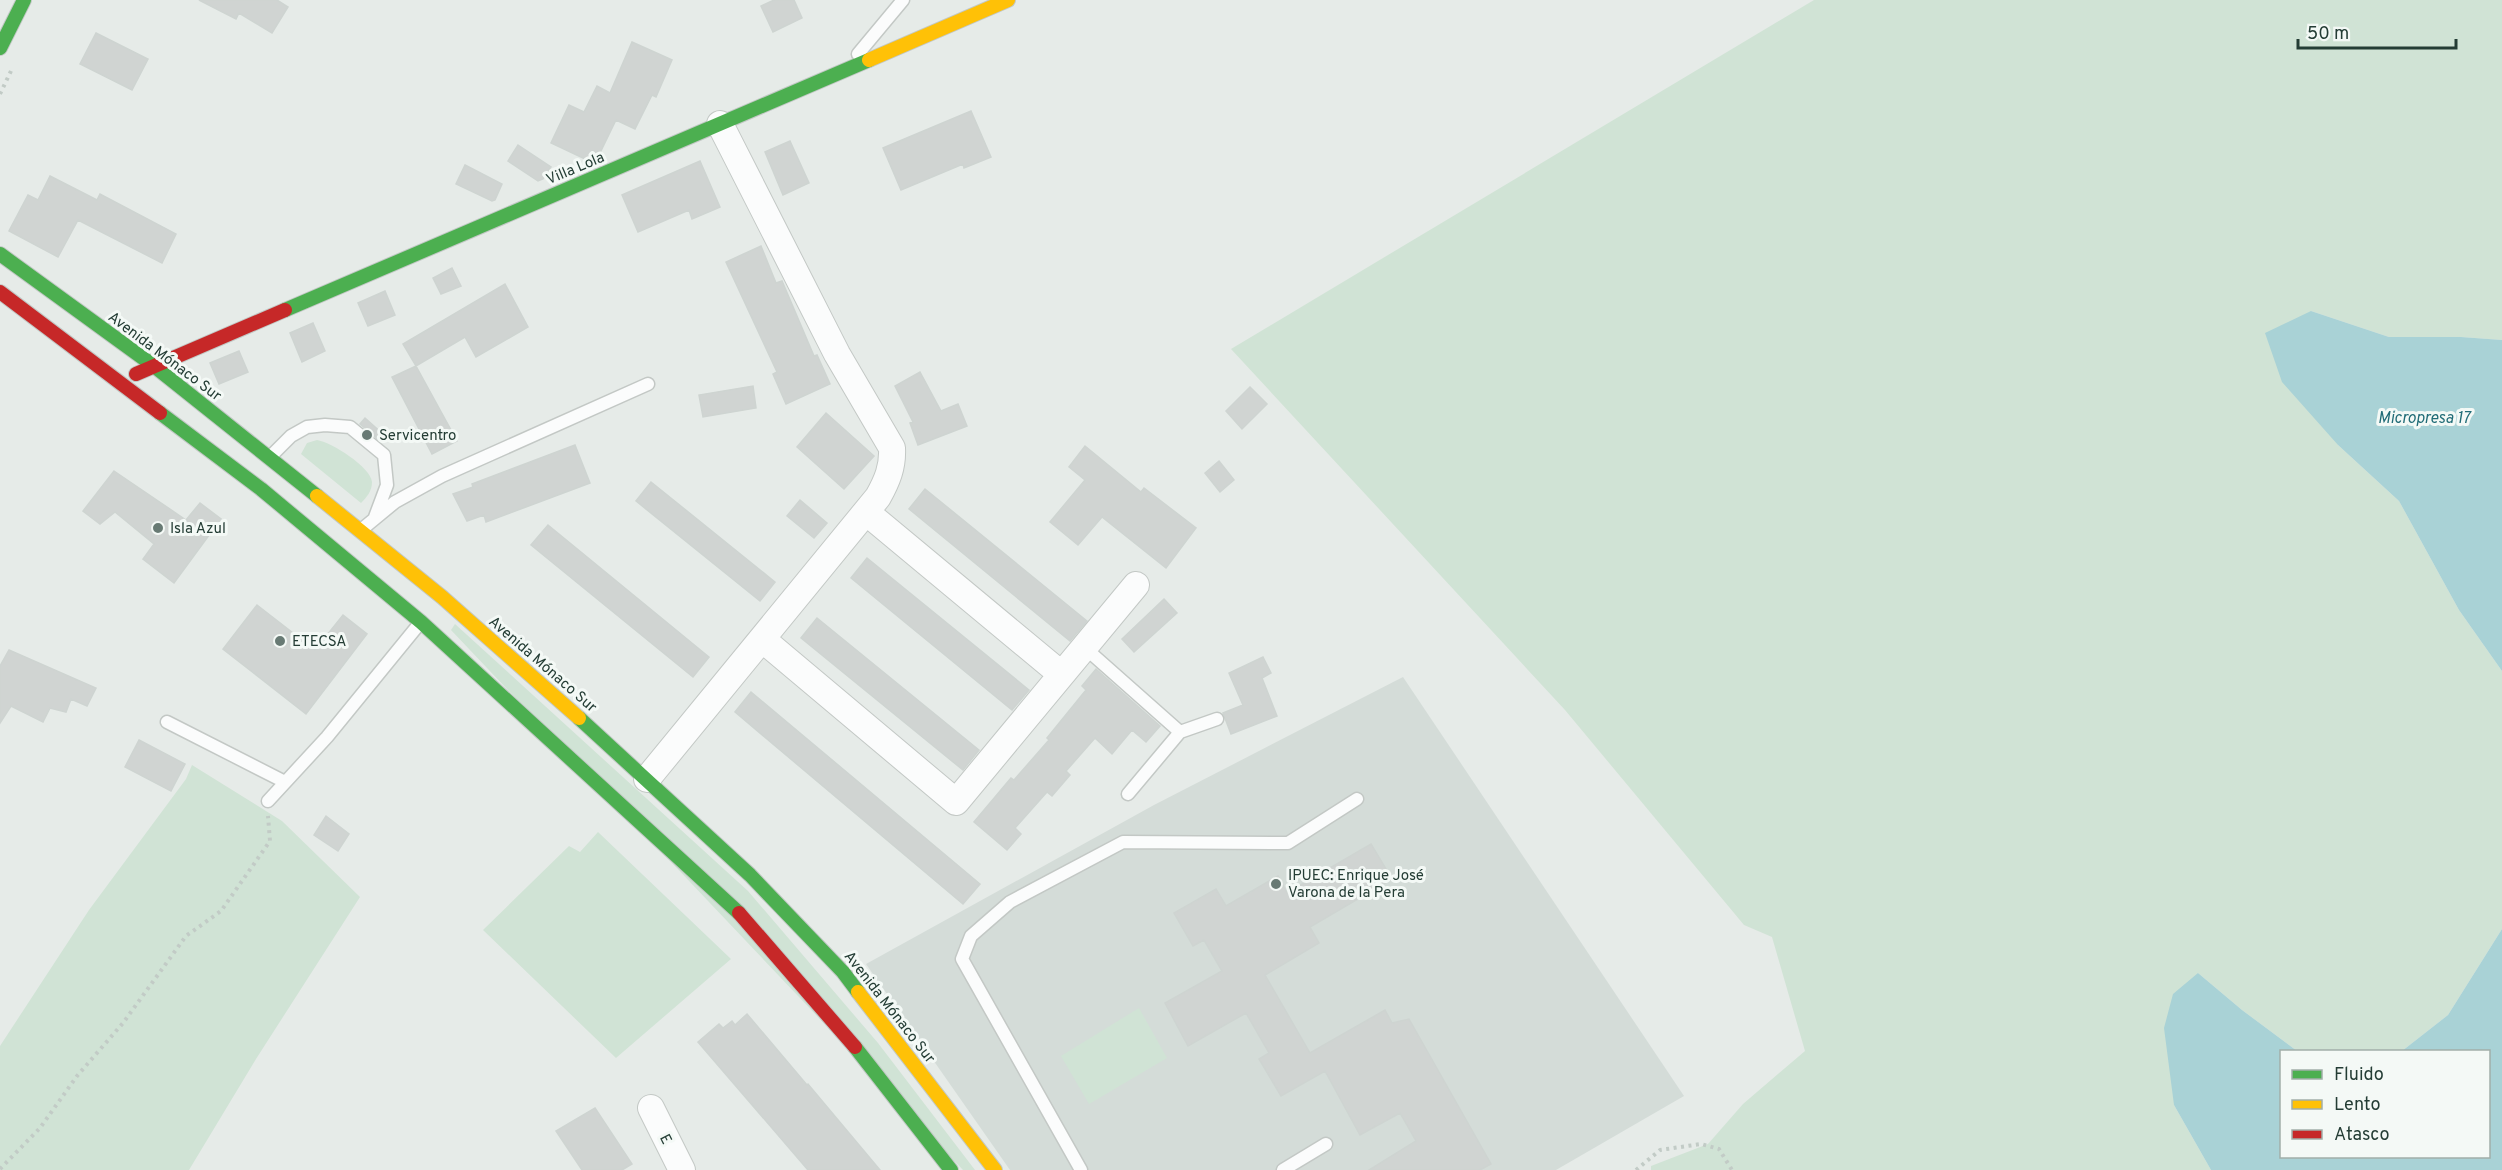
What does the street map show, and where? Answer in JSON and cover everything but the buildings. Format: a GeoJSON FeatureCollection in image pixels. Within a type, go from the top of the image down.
{"type":"FeatureCollection","features":[{"type":"Feature","properties":{"kind":"main road"},"geometry":{"type":"LineString","coordinates":[[0,48],[24,0]]}},
{"type":"Feature","properties":{"kind":"main road","name":"Villa Lola"},"geometry":{"type":"LineString","coordinates":[[118,381],[1008,0]]}},
{"type":"Feature","properties":{"kind":"main road","name":"Avenida Mónaco Sur"},"geometry":{"type":"LineString","coordinates":[[0,254],[154,366],[270,458],[350,542],[432,610],[647,779],[750,874],[843,972],[995,1170]]}},
{"type":"Feature","properties":{"kind":"main road","name":"Avenida Mónaco Sur"},"geometry":{"type":"LineString","coordinates":[[0,292],[251,482],[350,542],[432,610],[733,906],[865,1058],[951,1170]]}},
{"type":"Feature","properties":{"kind":"street"},"geometry":{"type":"LineString","coordinates":[[647,779],[878,497],[888,478],[893,461],[892,448],[837,354],[720,124]]}},
{"type":"Feature","properties":{"kind":"street"},"geometry":{"type":"LineString","coordinates":[[866,512],[1061,674]]}},
{"type":"Feature","properties":{"kind":"street"},"geometry":{"type":"LineString","coordinates":[[762,639],[956,802],[1136,585]]}},
{"type":"Feature","properties":{"kind":"street","name":"E"},"geometry":{"type":"LineString","coordinates":[[651,1108],[682,1170]]}},
{"type":"Feature","properties":{"kind":"lane"},"geometry":{"type":"LineString","coordinates":[[844,71],[903,0]]}},
{"type":"Feature","properties":{"kind":"lane"},"geometry":{"type":"LineString","coordinates":[[350,542],[395,502],[442,476],[648,384]]}},
{"type":"Feature","properties":{"kind":"lane"},"geometry":{"type":"LineString","coordinates":[[270,458],[291,436],[307,427],[350,426],[384,455],[387,485],[375,519]]}},
{"type":"Feature","properties":{"kind":"lane"},"geometry":{"type":"LineString","coordinates":[[268,801],[327,736],[432,610]]}},
{"type":"Feature","properties":{"kind":"lane"},"geometry":{"type":"LineString","coordinates":[[1084,647],[1180,732]]}},
{"type":"Feature","properties":{"kind":"lane"},"geometry":{"type":"LineString","coordinates":[[1128,794],[1180,732],[1216,719]]}},
{"type":"Feature","properties":{"kind":"lane"},"geometry":{"type":"LineString","coordinates":[[167,722],[285,782]]}},
{"type":"Feature","properties":{"kind":"lane"},"geometry":{"type":"LineString","coordinates":[[1081,1170],[962,959],[971,936],[1010,902],[1123,842],[1288,843],[1357,799]]}},
{"type":"Feature","properties":{"kind":"lane"},"geometry":{"type":"LineString","coordinates":[[1283,1170],[1326,1144]]}},
{"type":"Feature","properties":{"kind":"path"},"geometry":{"type":"LineString","coordinates":[[0,1169],[40,1128],[77,1076],[123,1023],[186,936],[221,911],[243,881],[270,841],[268,801]]}},
{"type":"Feature","properties":{"kind":"path"},"geometry":{"type":"LineString","coordinates":[[1636,1170],[1660,1150],[1701,1144],[1719,1149],[1732,1170]]}},
{"type":"Feature","properties":{"kind":"shaded area","name":"IPUEC: Enrique José Varona de la Pera"},"geometry":{"type":"Polygon","coordinates":[[[1403,677],[1684,1096],[1556,1170],[1010,1170],[866,964],[1154,805],[1403,677]]]}},
{"type":"Feature","properties":{"kind":"green space"},"geometry":{"type":"Polygon","coordinates":[[[1814,0],[2502,0],[2502,340],[2461,337],[2389,337],[2311,311],[2338,445],[2399,501],[2459,610],[2502,671],[2502,929],[2448,1015],[2403,1050],[2296,1050],[2242,1010],[2198,973],[2174,1105],[2211,1170],[1651,1170],[1651,1166],[1708,1144],[1743,1104],[1805,1051],[1772,937],[1744,925],[1565,710],[1231,349],[1814,0]]]}},
{"type":"Feature","properties":{"kind":"green space"},"geometry":{"type":"Polygon","coordinates":[[[317,440],[349,456],[370,476],[371,488],[361,503],[301,454],[307,443],[317,440]]]}},
{"type":"Feature","properties":{"kind":"green space"},"geometry":{"type":"Polygon","coordinates":[[[455,624],[748,891],[878,1043],[975,1170],[963,1170],[451,630],[455,624]]]}},
{"type":"Feature","properties":{"kind":"green space"},"geometry":{"type":"Polygon","coordinates":[[[192,765],[282,821],[360,897],[256,1059],[189,1170],[0,1170],[0,1046],[89,910],[186,779],[192,765]]]}},
{"type":"Feature","properties":{"kind":"green space"},"geometry":{"type":"Polygon","coordinates":[[[598,832],[731,959],[616,1058],[483,930],[569,846],[580,852],[598,832]]]}},
{"type":"Feature","properties":{"kind":"green space"},"geometry":{"type":"Polygon","coordinates":[[[1139,1008],[1167,1058],[1089,1104],[1061,1056],[1139,1008]]]}},
{"type":"Feature","properties":{"kind":"water","name":"Micropresa 17"},"geometry":{"type":"Polygon","coordinates":[[[2311,311],[2389,337],[2461,337],[2502,340],[2502,671],[2459,610],[2399,501],[2338,445],[2282,382],[2265,333],[2311,311]]]}},
{"type":"Feature","properties":{"kind":"water"},"geometry":{"type":"Polygon","coordinates":[[[2502,929],[2502,1170],[2211,1170],[2174,1105],[2164,1028],[2173,994],[2198,973],[2242,1010],[2296,1050],[2280,1050],[2280,1158],[2490,1158],[2490,1050],[2403,1050],[2448,1015],[2502,929]]]}},
{"type":"Feature","properties":{"kind":"traffic: fast"},"geometry":{"type":"LineString","coordinates":[[0,48],[24,0]]}},
{"type":"Feature","properties":{"kind":"traffic: fast"},"geometry":{"type":"LineString","coordinates":[[285,310],[869,60]]}},
{"type":"Feature","properties":{"kind":"traffic: fast"},"geometry":{"type":"LineString","coordinates":[[0,254],[154,366],[317,496]]}},
{"type":"Feature","properties":{"kind":"traffic: fast"},"geometry":{"type":"LineString","coordinates":[[160,413],[261,489],[421,622],[739,913]]}},
{"type":"Feature","properties":{"kind":"traffic: fast"},"geometry":{"type":"LineString","coordinates":[[579,718],[750,875],[843,972],[858,992]]}},
{"type":"Feature","properties":{"kind":"traffic: fast"},"geometry":{"type":"LineString","coordinates":[[855,1047],[951,1170]]}},
{"type":"Feature","properties":{"kind":"traffic: slow"},"geometry":{"type":"LineString","coordinates":[[869,60],[1008,0]]}},
{"type":"Feature","properties":{"kind":"traffic: slow"},"geometry":{"type":"LineString","coordinates":[[317,496],[442,597],[579,718]]}},
{"type":"Feature","properties":{"kind":"traffic: slow"},"geometry":{"type":"LineString","coordinates":[[858,992],[995,1170]]}},
{"type":"Feature","properties":{"kind":"traffic: jam"},"geometry":{"type":"LineString","coordinates":[[0,292],[160,413]]}},
{"type":"Feature","properties":{"kind":"traffic: jam"},"geometry":{"type":"LineString","coordinates":[[136,374],[285,310]]}},
{"type":"Feature","properties":{"kind":"traffic: jam"},"geometry":{"type":"LineString","coordinates":[[739,913],[855,1047]]}},
{"type":"Feature","properties":{"kind":"place","name":"Servicentro"},"geometry":{"type":"Point","coordinates":[367,435]}},
{"type":"Feature","properties":{"kind":"place","name":"Isla Azul"},"geometry":{"type":"Point","coordinates":[158,528]}},
{"type":"Feature","properties":{"kind":"place","name":"ETECSA"},"geometry":{"type":"Point","coordinates":[280,641]}},
{"type":"Feature","properties":{"kind":"place","name":"IPUEC: Enrique José Varona de la Pera"},"geometry":{"type":"Point","coordinates":[1276,884]}}]}
